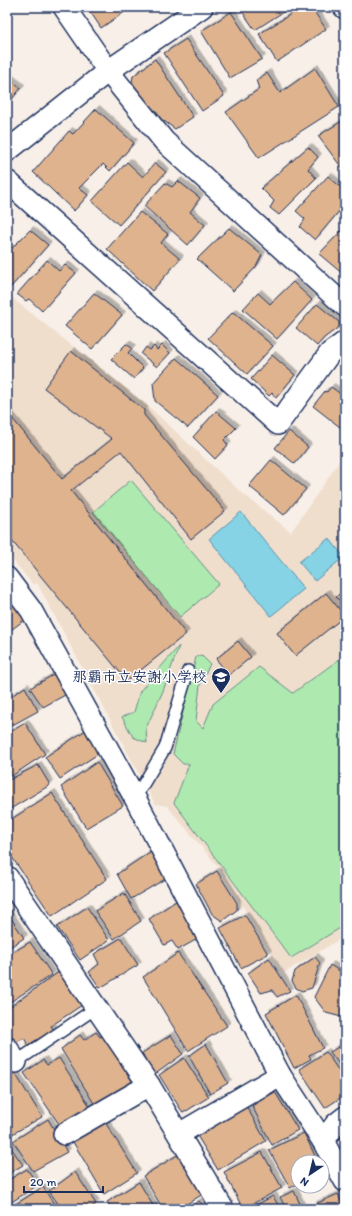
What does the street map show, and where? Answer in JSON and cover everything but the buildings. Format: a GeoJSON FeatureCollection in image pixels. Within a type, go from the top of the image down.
{"type":"FeatureCollection","features":[{"type":"Feature","properties":{"kind":"street"},"geometry":{"type":"LineString","coordinates":[[64,7],[108,71],[164,141],[345,306]]}},
{"type":"Feature","properties":{"kind":"street"},"geometry":{"type":"LineString","coordinates":[[7,151],[108,71],[202,7]]}},
{"type":"Feature","properties":{"kind":"street"},"geometry":{"type":"LineString","coordinates":[[7,181],[278,424],[330,353],[345,342]]}},
{"type":"Feature","properties":{"kind":"street"},"geometry":{"type":"LineString","coordinates":[[7,578],[31,610],[135,798],[280,1075],[323,1141],[345,1181]]}},
{"type":"Feature","properties":{"kind":"street"},"geometry":{"type":"LineString","coordinates":[[7,877],[149,1085],[223,1209]]}},
{"type":"Feature","properties":{"kind":"street"},"geometry":{"type":"LineString","coordinates":[[179,1134],[280,1075]]}},
{"type":"Feature","properties":{"kind":"street"},"geometry":{"type":"LineString","coordinates":[[64,1134],[149,1085]]}},
{"type":"Feature","properties":{"kind":"street"},"geometry":{"type":"LineString","coordinates":[[323,1141],[336,1124],[345,1117]]}},
{"type":"Feature","properties":{"kind":"lane"},"geometry":{"type":"LineString","coordinates":[[135,798],[165,748],[188,671]]}},
{"type":"Feature","properties":{"kind":"lane"},"geometry":{"type":"LineString","coordinates":[[10,1059],[96,1008]]}},
{"type":"Feature","properties":{"kind":"shaded area","name":"那覇市立安謝小学校"},"geometry":{"type":"Polygon","coordinates":[[[7,294],[147,405],[241,492],[291,532],[345,453],[345,936],[284,973],[219,868],[167,806],[155,804],[37,583],[33,585],[7,553],[7,294]]]}},
{"type":"Feature","properties":{"kind":"green space"},"geometry":{"type":"Polygon","coordinates":[[[131,480],[219,584],[180,617],[93,512],[131,480]]]}},
{"type":"Feature","properties":{"kind":"green space"},"geometry":{"type":"Polygon","coordinates":[[[179,646],[163,691],[146,728],[147,743],[133,737],[122,717],[134,712],[140,691],[179,646]]]}},
{"type":"Feature","properties":{"kind":"green space"},"geometry":{"type":"Polygon","coordinates":[[[201,655],[210,664],[200,685],[196,721],[203,728],[213,704],[259,667],[293,693],[345,655],[345,925],[291,958],[174,803],[189,764],[183,764],[173,754],[196,657],[201,655]]]}},
{"type":"Feature","properties":{"kind":"water"},"geometry":{"type":"Polygon","coordinates":[[[241,512],[304,589],[271,616],[209,539],[241,512]]]}},
{"type":"Feature","properties":{"kind":"water"},"geometry":{"type":"Polygon","coordinates":[[[329,538],[344,557],[315,581],[299,562],[329,538]]]}},
{"type":"Feature","properties":{"kind":"place","name":"那覇市立安謝小学校"},"geometry":{"type":"Point","coordinates":[221,694]}}]}
